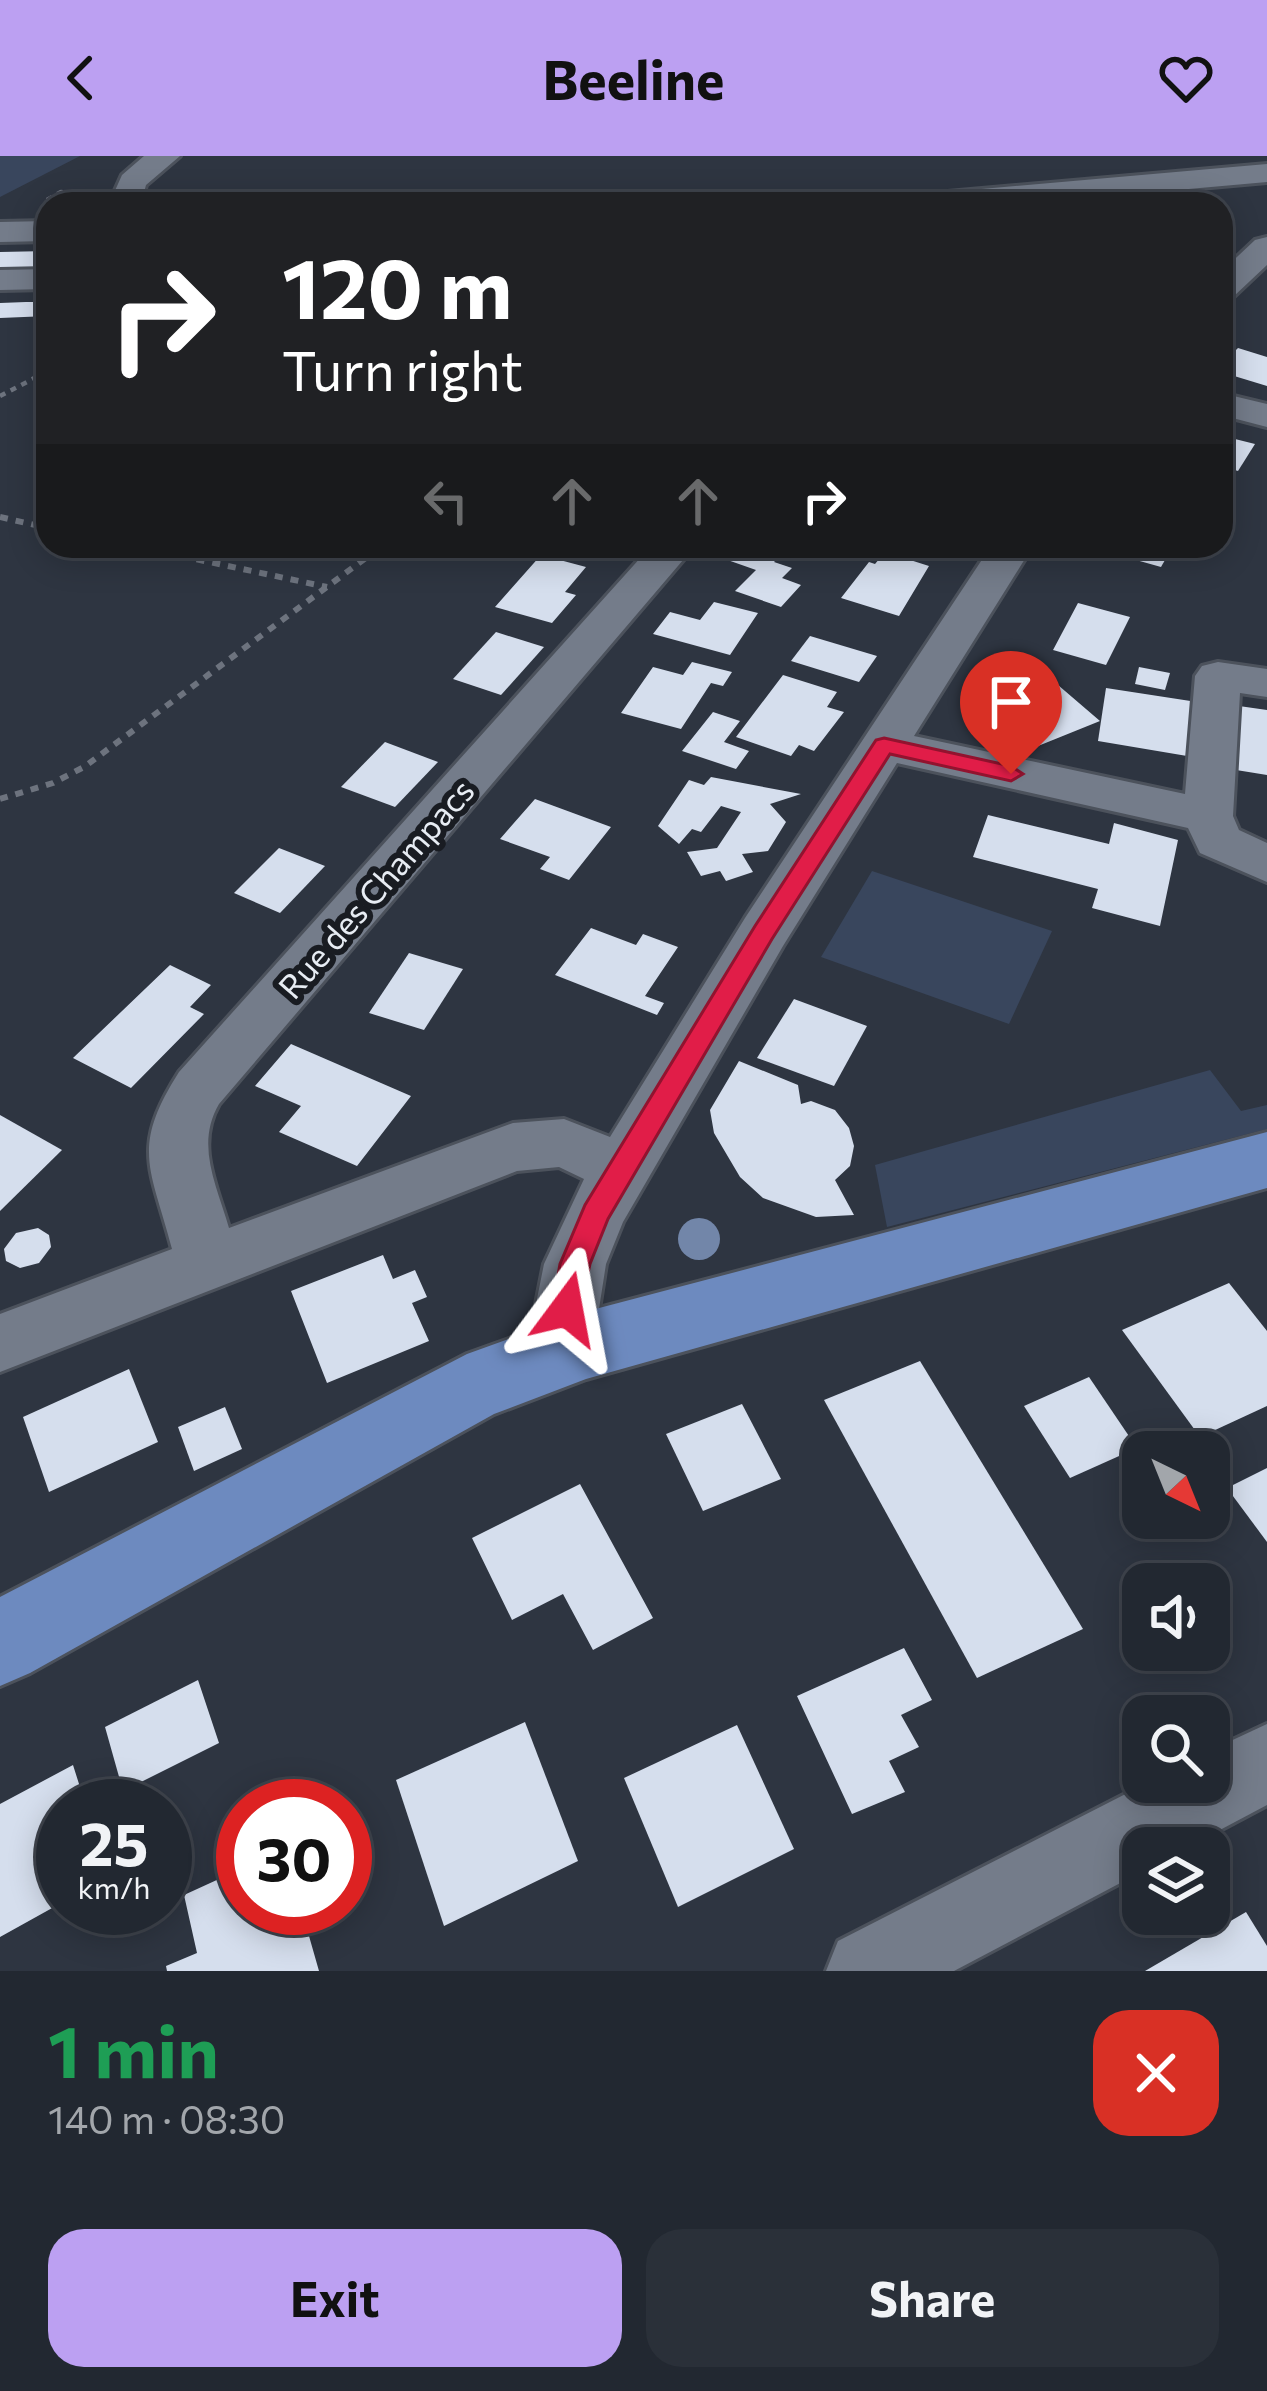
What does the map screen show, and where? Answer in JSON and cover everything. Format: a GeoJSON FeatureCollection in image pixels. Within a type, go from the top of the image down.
{"type":"FeatureCollection","features":[{"type":"Feature","properties":{"kind":"main road"},"geometry":{"type":"LineString","coordinates":[[0,1643],[467,1390],[584,1346],[1267,1160]]}},
{"type":"Feature","properties":{"kind":"street"},"geometry":{"type":"LineString","coordinates":[[126,192],[165,156]]}},
{"type":"Feature","properties":{"kind":"street"},"geometry":{"type":"LineString","coordinates":[[1049,192],[1267,173]]}},
{"type":"Feature","properties":{"kind":"street"},"geometry":{"type":"LineString","coordinates":[[1173,181],[1204,192]]}},
{"type":"Feature","properties":{"kind":"street"},"geometry":{"type":"LineString","coordinates":[[1233,203],[1248,208]]}},
{"type":"Feature","properties":{"kind":"street"},"geometry":{"type":"LineString","coordinates":[[0,232],[36,231]]}},
{"type":"Feature","properties":{"kind":"street"},"geometry":{"type":"LineString","coordinates":[[1233,279],[1267,247]]}},
{"type":"Feature","properties":{"kind":"street"},"geometry":{"type":"LineString","coordinates":[[0,280],[36,278]]}},
{"type":"Feature","properties":{"kind":"street"},"geometry":{"type":"LineString","coordinates":[[1233,407],[1267,416]]}},
{"type":"Feature","properties":{"kind":"street","name":"Rue des Champacs"},"geometry":{"type":"LineString","coordinates":[[208,1267],[176,1148],[180,1119],[199,1088],[663,558]]}},
{"type":"Feature","properties":{"kind":"street"},"geometry":{"type":"LineString","coordinates":[[584,1346],[567,1309],[575,1264],[596,1214],[764,932],[1004,558]]}},
{"type":"Feature","properties":{"kind":"street"},"geometry":{"type":"LineString","coordinates":[[1267,683],[1218,676],[1208,816],[1218,841],[1267,864]]}},
{"type":"Feature","properties":{"kind":"street"},"geometry":{"type":"LineString","coordinates":[[884,746],[1208,816]]}},
{"type":"Feature","properties":{"kind":"street"},"geometry":{"type":"LineString","coordinates":[[0,1342],[513,1148],[564,1143],[622,1169]]}},
{"type":"Feature","properties":{"kind":"street"},"geometry":{"type":"LineString","coordinates":[[868,1971],[1267,1762]]}},
{"type":"Feature","properties":{"kind":"path"},"geometry":{"type":"LineString","coordinates":[[0,396],[36,377]]}},
{"type":"Feature","properties":{"kind":"path"},"geometry":{"type":"LineString","coordinates":[[0,517],[36,525]]}},
{"type":"Feature","properties":{"kind":"path"},"geometry":{"type":"LineString","coordinates":[[190,558],[329,588]]}},
{"type":"Feature","properties":{"kind":"path"},"geometry":{"type":"LineString","coordinates":[[0,799],[53,783],[84,767],[367,558]]}},
{"type":"Feature","properties":{"kind":"shaded area"},"geometry":{"type":"Polygon","coordinates":[[[0,156],[80,156],[0,197],[0,156]]]}},
{"type":"Feature","properties":{"kind":"shaded area"},"geometry":{"type":"Polygon","coordinates":[[[872,871],[1052,931],[1009,1024],[821,957],[872,871]]]}},
{"type":"Feature","properties":{"kind":"shaded area"},"geometry":{"type":"Polygon","coordinates":[[[1210,1070],[1241,1111],[1267,1105],[1267,1129],[887,1227],[875,1165],[1210,1070]]]}},
{"type":"Feature","properties":{"kind":"building"},"geometry":{"type":"Polygon","coordinates":[[[36,251],[36,268],[0,269],[0,252],[36,251]]]}},
{"type":"Feature","properties":{"kind":"building"},"geometry":{"type":"Polygon","coordinates":[[[36,302],[36,316],[0,318],[0,303],[36,302]]]}},
{"type":"Feature","properties":{"kind":"building"},"geometry":{"type":"Polygon","coordinates":[[[1238,348],[1267,357],[1267,386],[1233,376],[1233,353],[1238,348]]]}},
{"type":"Feature","properties":{"kind":"building"},"geometry":{"type":"Polygon","coordinates":[[[1233,438],[1255,444],[1238,471],[1233,470],[1233,438]]]}},
{"type":"Feature","properties":{"kind":"building"},"geometry":{"type":"Polygon","coordinates":[[[538,558],[586,567],[565,592],[576,595],[552,623],[495,607],[538,558]]]}},
{"type":"Feature","properties":{"kind":"building"},"geometry":{"type":"Polygon","coordinates":[[[722,558],[778,558],[774,562],[792,568],[782,578],[801,585],[781,607],[735,591],[756,570],[722,558]]]}},
{"type":"Feature","properties":{"kind":"building"},"geometry":{"type":"Polygon","coordinates":[[[880,558],[904,558],[929,566],[899,616],[841,598],[869,562],[875,564],[880,558]]]}},
{"type":"Feature","properties":{"kind":"building"},"geometry":{"type":"Polygon","coordinates":[[[1129,558],[1166,558],[1161,567],[1129,558]]]}},
{"type":"Feature","properties":{"kind":"building"},"geometry":{"type":"Polygon","coordinates":[[[714,602],[758,613],[730,655],[653,634],[670,612],[700,620],[714,602]]]}},
{"type":"Feature","properties":{"kind":"building"},"geometry":{"type":"Polygon","coordinates":[[[1078,603],[1130,617],[1106,665],[1053,650],[1078,603]]]}},
{"type":"Feature","properties":{"kind":"building"},"geometry":{"type":"Polygon","coordinates":[[[496,632],[544,647],[501,695],[453,679],[496,632]]]}},
{"type":"Feature","properties":{"kind":"building"},"geometry":{"type":"Polygon","coordinates":[[[810,636],[877,656],[859,682],[791,661],[810,636]]]}},
{"type":"Feature","properties":{"kind":"building"},"geometry":{"type":"Polygon","coordinates":[[[692,662],[732,672],[723,686],[711,683],[681,729],[621,713],[653,667],[683,675],[692,662]]]}},
{"type":"Feature","properties":{"kind":"building"},"geometry":{"type":"Polygon","coordinates":[[[1018,667],[1038,684],[1051,679],[1100,721],[1038,746],[1017,727],[993,721],[991,703],[971,684],[1018,667]]]}},
{"type":"Feature","properties":{"kind":"building"},"geometry":{"type":"Polygon","coordinates":[[[1139,667],[1170,673],[1165,690],[1135,684],[1139,667]]]}},
{"type":"Feature","properties":{"kind":"building"},"geometry":{"type":"Polygon","coordinates":[[[783,675],[837,692],[827,707],[844,712],[814,751],[799,745],[791,756],[736,737],[783,675]]]}},
{"type":"Feature","properties":{"kind":"building"},"geometry":{"type":"Polygon","coordinates":[[[1106,688],[1197,702],[1193,757],[1098,741],[1106,688]]]}},
{"type":"Feature","properties":{"kind":"building"},"geometry":{"type":"Polygon","coordinates":[[[1232,705],[1267,710],[1267,775],[1230,769],[1232,705]]]}},
{"type":"Feature","properties":{"kind":"building"},"geometry":{"type":"Polygon","coordinates":[[[713,712],[740,721],[724,742],[749,751],[736,769],[682,751],[713,712]]]}},
{"type":"Feature","properties":{"kind":"building"},"geometry":{"type":"Polygon","coordinates":[[[385,742],[438,762],[395,807],[341,787],[385,742]]]}},
{"type":"Feature","properties":{"kind":"building"},"geometry":{"type":"Polygon","coordinates":[[[711,777],[801,794],[770,804],[786,822],[768,851],[742,854],[753,872],[726,881],[720,871],[701,876],[687,852],[717,848],[741,812],[721,806],[701,832],[692,829],[679,844],[658,826],[689,780],[704,785],[711,777]]]}},
{"type":"Feature","properties":{"kind":"building"},"geometry":{"type":"Polygon","coordinates":[[[535,799],[611,827],[569,880],[540,869],[550,857],[500,839],[535,799]]]}},
{"type":"Feature","properties":{"kind":"building"},"geometry":{"type":"Polygon","coordinates":[[[988,815],[1109,844],[1114,823],[1178,840],[1160,926],[1092,908],[1098,889],[973,857],[988,815]]]}},
{"type":"Feature","properties":{"kind":"building"},"geometry":{"type":"Polygon","coordinates":[[[279,848],[325,866],[280,913],[234,893],[279,848]]]}},
{"type":"Feature","properties":{"kind":"building"},"geometry":{"type":"Polygon","coordinates":[[[591,928],[636,945],[643,934],[678,947],[645,996],[664,1003],[657,1015],[555,975],[591,928]]]}},
{"type":"Feature","properties":{"kind":"building"},"geometry":{"type":"Polygon","coordinates":[[[409,953],[463,969],[424,1030],[369,1013],[409,953]]]}},
{"type":"Feature","properties":{"kind":"building"},"geometry":{"type":"Polygon","coordinates":[[[170,965],[211,985],[190,1007],[204,1014],[131,1088],[73,1058],[170,965]]]}},
{"type":"Feature","properties":{"kind":"building"},"geometry":{"type":"Polygon","coordinates":[[[794,999],[867,1026],[834,1086],[757,1058],[794,999]]]}},
{"type":"Feature","properties":{"kind":"building"},"geometry":{"type":"Polygon","coordinates":[[[291,1044],[411,1096],[357,1166],[279,1132],[301,1106],[255,1086],[291,1044]]]}},
{"type":"Feature","properties":{"kind":"building"},"geometry":{"type":"Polygon","coordinates":[[[739,1061],[798,1085],[801,1104],[811,1101],[835,1110],[849,1128],[854,1146],[850,1166],[835,1180],[854,1215],[816,1217],[763,1198],[740,1177],[714,1133],[710,1110],[739,1061]]]}},
{"type":"Feature","properties":{"kind":"building"},"geometry":{"type":"Polygon","coordinates":[[[0,1115],[62,1150],[0,1211],[0,1115]]]}},
{"type":"Feature","properties":{"kind":"building"},"geometry":{"type":"Polygon","coordinates":[[[38,1228],[49,1235],[51,1247],[39,1263],[20,1268],[6,1261],[4,1249],[16,1233],[38,1228]]]}},
{"type":"Feature","properties":{"kind":"building"},"geometry":{"type":"Polygon","coordinates":[[[383,1255],[393,1279],[415,1270],[427,1297],[412,1303],[429,1341],[327,1383],[291,1291],[383,1255]]]}},
{"type":"Feature","properties":{"kind":"building"},"geometry":{"type":"Polygon","coordinates":[[[1229,1283],[1267,1331],[1267,1406],[1213,1431],[1196,1431],[1122,1330],[1229,1283]]]}},
{"type":"Feature","properties":{"kind":"building"},"geometry":{"type":"Polygon","coordinates":[[[920,1361],[1083,1629],[977,1678],[824,1400],[920,1361]]]}},
{"type":"Feature","properties":{"kind":"building"},"geometry":{"type":"Polygon","coordinates":[[[129,1369],[158,1442],[49,1492],[23,1417],[129,1369]]]}},
{"type":"Feature","properties":{"kind":"building"},"geometry":{"type":"Polygon","coordinates":[[[1089,1377],[1126,1431],[1122,1455],[1070,1478],[1024,1406],[1089,1377]]]}},
{"type":"Feature","properties":{"kind":"building"},"geometry":{"type":"Polygon","coordinates":[[[742,1404],[781,1479],[703,1511],[666,1434],[742,1404]]]}},
{"type":"Feature","properties":{"kind":"building"},"geometry":{"type":"Polygon","coordinates":[[[225,1407],[242,1449],[194,1471],[178,1427],[225,1407]]]}},
{"type":"Feature","properties":{"kind":"building"},"geometry":{"type":"Polygon","coordinates":[[[1267,1468],[1267,1542],[1230,1492],[1230,1486],[1267,1468]]]}},
{"type":"Feature","properties":{"kind":"building"},"geometry":{"type":"Polygon","coordinates":[[[580,1484],[653,1618],[593,1650],[563,1594],[512,1620],[472,1538],[580,1484]]]}},
{"type":"Feature","properties":{"kind":"building"},"geometry":{"type":"Polygon","coordinates":[[[904,1648],[932,1700],[901,1715],[919,1747],[889,1761],[905,1792],[852,1814],[797,1696],[904,1648]]]}},
{"type":"Feature","properties":{"kind":"building"},"geometry":{"type":"Polygon","coordinates":[[[198,1680],[219,1743],[147,1779],[120,1779],[105,1727],[198,1680]]]}},
{"type":"Feature","properties":{"kind":"building"},"geometry":{"type":"Polygon","coordinates":[[[525,1722],[578,1861],[444,1926],[396,1780],[525,1722]]]}},
{"type":"Feature","properties":{"kind":"building"},"geometry":{"type":"Polygon","coordinates":[[[737,1725],[794,1849],[678,1907],[624,1778],[737,1725]]]}},
{"type":"Feature","properties":{"kind":"building"},"geometry":{"type":"Polygon","coordinates":[[[73,1765],[77,1779],[47,1779],[73,1765]]]}},
{"type":"Feature","properties":{"kind":"building"},"geometry":{"type":"Polygon","coordinates":[[[36,1785],[36,1917],[0,1937],[0,1804],[36,1785]]]}},
{"type":"Feature","properties":{"kind":"building"},"geometry":{"type":"Polygon","coordinates":[[[216,1880],[216,1935],[309,1935],[319,1971],[167,1971],[166,1966],[197,1953],[192,1891],[216,1880]]]}},
{"type":"Feature","properties":{"kind":"building"},"geometry":{"type":"Polygon","coordinates":[[[1246,1912],[1267,1946],[1267,1971],[1145,1971],[1207,1935],[1230,1935],[1230,1921],[1246,1912]]]}},
{"type":"Feature","properties":{"kind":"route"},"geometry":{"type":"LineString","coordinates":[[567,1309],[575,1264],[596,1214],[764,932],[884,746],[1011,774]]}}]}
